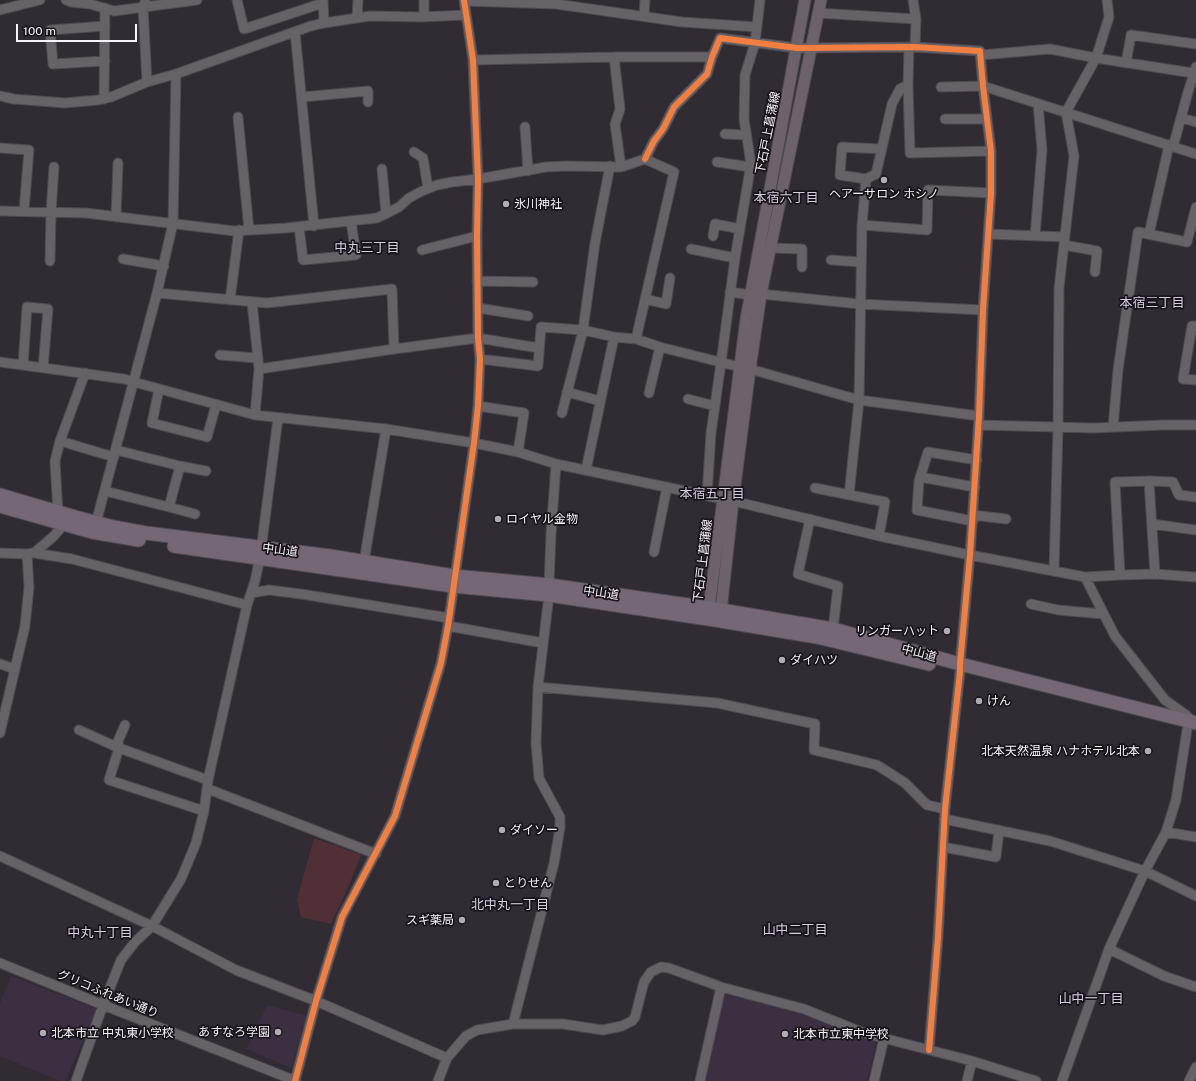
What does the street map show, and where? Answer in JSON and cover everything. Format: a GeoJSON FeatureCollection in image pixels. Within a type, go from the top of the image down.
{"type":"FeatureCollection","features":[{"type":"Feature","properties":{"kind":"highway","name":"中山道"},"geometry":{"type":"LineString","coordinates":[[0,495],[113,536],[261,553],[364,562],[454,581]]}},
{"type":"Feature","properties":{"kind":"highway","name":"中山道"},"geometry":{"type":"LineString","coordinates":[[0,506],[261,553],[319,566],[549,590],[833,630],[960,668]]}},
{"type":"Feature","properties":{"kind":"highway","name":"中山道"},"geometry":{"type":"LineString","coordinates":[[715,613],[960,668],[1193,727]]}},
{"type":"Feature","properties":{"kind":"main road","name":"下石戸上菖蒲線"},"geometry":{"type":"LineString","coordinates":[[715,613],[744,368],[805,0]]}},
{"type":"Feature","properties":{"kind":"main road","name":"下石戸上菖蒲線"},"geometry":{"type":"LineString","coordinates":[[756,294],[771,248],[821,0]]}},
{"type":"Feature","properties":{"kind":"street"},"geometry":{"type":"LineString","coordinates":[[70,1],[105,5],[114,11],[144,3],[196,0]]}},
{"type":"Feature","properties":{"kind":"street"},"geometry":{"type":"LineString","coordinates":[[236,0],[244,29],[323,1],[324,23]]}},
{"type":"Feature","properties":{"kind":"street"},"geometry":{"type":"LineString","coordinates":[[358,0],[358,17]]}},
{"type":"Feature","properties":{"kind":"street"},"geometry":{"type":"LineString","coordinates":[[424,0],[424,17]]}},
{"type":"Feature","properties":{"kind":"street"},"geometry":{"type":"LineString","coordinates":[[295,1081],[316,1001],[342,917],[395,816],[441,663],[449,622],[474,443],[478,406],[480,359],[478,338],[476,236],[478,179],[473,60],[465,15],[464,0],[556,2],[682,22],[757,27]]}},
{"type":"Feature","properties":{"kind":"street"},"geometry":{"type":"LineString","coordinates":[[644,16],[645,0]]}},
{"type":"Feature","properties":{"kind":"street"},"geometry":{"type":"LineString","coordinates":[[707,495],[711,433],[722,363],[735,258],[750,168],[744,119],[745,75],[755,43],[760,0]]}},
{"type":"Feature","properties":{"kind":"street"},"geometry":{"type":"LineString","coordinates":[[913,0],[916,19],[908,85],[910,153],[991,151]]}},
{"type":"Feature","properties":{"kind":"street"},"geometry":{"type":"LineString","coordinates":[[1054,571],[1058,428],[1059,288],[1074,156],[1066,112],[1096,58],[1108,17],[1107,0]]}},
{"type":"Feature","properties":{"kind":"street"},"geometry":{"type":"LineString","coordinates":[[0,10],[37,1]]}},
{"type":"Feature","properties":{"kind":"street"},"geometry":{"type":"LineString","coordinates":[[144,3],[147,82]]}},
{"type":"Feature","properties":{"kind":"street"},"geometry":{"type":"LineString","coordinates":[[104,99],[105,5]]}},
{"type":"Feature","properties":{"kind":"street"},"geometry":{"type":"LineString","coordinates":[[818,13],[916,19]]}},
{"type":"Feature","properties":{"kind":"street"},"geometry":{"type":"LineString","coordinates":[[0,96],[14,99],[65,103],[104,99],[147,82],[176,74],[324,23],[370,16],[424,17],[465,15]]}},
{"type":"Feature","properties":{"kind":"street"},"geometry":{"type":"LineString","coordinates":[[104,61],[53,64],[50,30],[105,26]]}},
{"type":"Feature","properties":{"kind":"street"},"geometry":{"type":"LineString","coordinates":[[295,32],[314,226]]}},
{"type":"Feature","properties":{"kind":"street"},"geometry":{"type":"LineString","coordinates":[[1126,63],[1131,35],[1196,44]]}},
{"type":"Feature","properties":{"kind":"street"},"geometry":{"type":"LineString","coordinates":[[645,159],[674,107],[707,74],[720,38],[797,48],[912,47],[980,51],[981,54],[1050,49],[1126,63],[1195,70],[1192,93],[1180,118],[1171,146],[1149,234]]}},
{"type":"Feature","properties":{"kind":"street"},"geometry":{"type":"LineString","coordinates":[[929,1050],[938,938],[945,814],[970,555],[979,425],[983,310],[991,193],[991,151],[983,86],[981,54]]}},
{"type":"Feature","properties":{"kind":"street"},"geometry":{"type":"LineString","coordinates":[[473,60],[614,57],[712,57]]}},
{"type":"Feature","properties":{"kind":"street"},"geometry":{"type":"LineString","coordinates":[[614,57],[620,109],[615,124],[622,167]]}},
{"type":"Feature","properties":{"kind":"street"},"geometry":{"type":"LineString","coordinates":[[96,523],[158,293],[173,223],[176,74]]}},
{"type":"Feature","properties":{"kind":"street"},"geometry":{"type":"LineString","coordinates":[[881,149],[842,147],[840,176],[866,179],[876,174],[888,119],[896,95],[900,89],[908,85]]}},
{"type":"Feature","properties":{"kind":"street"},"geometry":{"type":"LineString","coordinates":[[941,87],[983,86],[1196,154]]}},
{"type":"Feature","properties":{"kind":"street"},"geometry":{"type":"LineString","coordinates":[[302,97],[368,92],[368,102]]}},
{"type":"Feature","properties":{"kind":"street"},"geometry":{"type":"LineString","coordinates":[[1034,236],[1042,150],[1038,104]]}},
{"type":"Feature","properties":{"kind":"street"},"geometry":{"type":"LineString","coordinates":[[238,117],[249,230]]}},
{"type":"Feature","properties":{"kind":"street"},"geometry":{"type":"LineString","coordinates":[[1180,118],[1196,122]]}},
{"type":"Feature","properties":{"kind":"street"},"geometry":{"type":"LineString","coordinates":[[945,119],[987,119]]}},
{"type":"Feature","properties":{"kind":"street"},"geometry":{"type":"LineString","coordinates":[[525,127],[528,171]]}},
{"type":"Feature","properties":{"kind":"street"},"geometry":{"type":"LineString","coordinates":[[725,134],[746,135]]}},
{"type":"Feature","properties":{"kind":"street"},"geometry":{"type":"LineString","coordinates":[[0,148],[29,150],[24,211]]}},
{"type":"Feature","properties":{"kind":"street"},"geometry":{"type":"LineString","coordinates":[[414,152],[423,158],[428,188]]}},
{"type":"Feature","properties":{"kind":"street"},"geometry":{"type":"LineString","coordinates":[[0,211],[86,213],[239,230],[314,226],[377,218],[399,207],[409,198],[437,185],[566,166],[622,167],[645,159],[674,172],[636,339]]}},
{"type":"Feature","properties":{"kind":"street"},"geometry":{"type":"LineString","coordinates":[[718,162],[750,168]]}},
{"type":"Feature","properties":{"kind":"street"},"geometry":{"type":"LineString","coordinates":[[116,217],[118,163]]}},
{"type":"Feature","properties":{"kind":"street"},"geometry":{"type":"LineString","coordinates":[[562,413],[583,330],[595,243],[610,166]]}},
{"type":"Feature","properties":{"kind":"street"},"geometry":{"type":"LineString","coordinates":[[50,261],[54,167]]}},
{"type":"Feature","properties":{"kind":"street"},"geometry":{"type":"LineString","coordinates":[[382,170],[386,214]]}},
{"type":"Feature","properties":{"kind":"street"},"geometry":{"type":"LineString","coordinates":[[849,495],[859,400],[862,225],[866,179]]}},
{"type":"Feature","properties":{"kind":"street"},"geometry":{"type":"LineString","coordinates":[[862,225],[926,230],[928,190],[991,193]]}},
{"type":"Feature","properties":{"kind":"street"},"geometry":{"type":"LineString","coordinates":[[1113,427],[1118,370],[1138,232],[1187,242],[1194,222],[1196,207]]}},
{"type":"Feature","properties":{"kind":"street"},"geometry":{"type":"LineString","coordinates":[[299,227],[303,260],[356,255],[351,221]]}},
{"type":"Feature","properties":{"kind":"street"},"geometry":{"type":"LineString","coordinates":[[713,236],[716,224],[740,229]]}},
{"type":"Feature","properties":{"kind":"street"},"geometry":{"type":"LineString","coordinates":[[230,300],[239,230]]}},
{"type":"Feature","properties":{"kind":"street"},"geometry":{"type":"LineString","coordinates":[[988,234],[1034,236],[1065,241],[1097,251],[1094,272]]}},
{"type":"Feature","properties":{"kind":"street"},"geometry":{"type":"LineString","coordinates":[[422,250],[476,236]]}},
{"type":"Feature","properties":{"kind":"street"},"geometry":{"type":"LineString","coordinates":[[771,248],[802,249],[802,267]]}},
{"type":"Feature","properties":{"kind":"street"},"geometry":{"type":"LineString","coordinates":[[691,249],[735,258]]}},
{"type":"Feature","properties":{"kind":"street"},"geometry":{"type":"LineString","coordinates":[[123,259],[164,266]]}},
{"type":"Feature","properties":{"kind":"street"},"geometry":{"type":"LineString","coordinates":[[831,260],[861,262]]}},
{"type":"Feature","properties":{"kind":"street"},"geometry":{"type":"LineString","coordinates":[[645,299],[666,304],[670,278]]}},
{"type":"Feature","properties":{"kind":"street"},"geometry":{"type":"LineString","coordinates":[[477,281],[533,282]]}},
{"type":"Feature","properties":{"kind":"street"},"geometry":{"type":"LineString","coordinates":[[158,293],[267,303],[392,289],[394,349]]}},
{"type":"Feature","properties":{"kind":"street"},"geometry":{"type":"LineString","coordinates":[[730,292],[860,304],[983,310]]}},
{"type":"Feature","properties":{"kind":"street"},"geometry":{"type":"LineString","coordinates":[[252,302],[259,369],[255,415]]}},
{"type":"Feature","properties":{"kind":"street"},"geometry":{"type":"LineString","coordinates":[[23,365],[27,307],[48,309],[43,368]]}},
{"type":"Feature","properties":{"kind":"street"},"geometry":{"type":"LineString","coordinates":[[478,308],[528,316]]}},
{"type":"Feature","properties":{"kind":"street"},"geometry":{"type":"LineString","coordinates":[[1196,326],[1192,326],[1184,379],[1196,380]]}},
{"type":"Feature","properties":{"kind":"street"},"geometry":{"type":"LineString","coordinates":[[480,359],[538,366],[541,327],[583,330],[636,339],[660,347],[744,368],[859,400],[979,416]]}},
{"type":"Feature","properties":{"kind":"street"},"geometry":{"type":"LineString","coordinates":[[586,470],[614,336]]}},
{"type":"Feature","properties":{"kind":"street"},"geometry":{"type":"LineString","coordinates":[[259,369],[478,338],[539,348]]}},
{"type":"Feature","properties":{"kind":"street"},"geometry":{"type":"LineString","coordinates":[[648,393],[660,347]]}},
{"type":"Feature","properties":{"kind":"street"},"geometry":{"type":"LineString","coordinates":[[220,355],[258,358]]}},
{"type":"Feature","properties":{"kind":"street"},"geometry":{"type":"LineString","coordinates":[[0,362],[124,379],[255,415],[386,430],[474,443],[518,452],[556,464],[707,495],[880,536],[1086,577],[1155,574],[1196,577]]}},
{"type":"Feature","properties":{"kind":"street"},"geometry":{"type":"LineString","coordinates":[[0,733],[4,694],[15,669],[25,626],[31,554],[54,536],[61,518],[56,461],[60,441],[85,374]]}},
{"type":"Feature","properties":{"kind":"street"},"geometry":{"type":"LineString","coordinates":[[159,389],[152,423],[207,437],[216,405]]}},
{"type":"Feature","properties":{"kind":"street"},"geometry":{"type":"LineString","coordinates":[[568,392],[600,401]]}},
{"type":"Feature","properties":{"kind":"street"},"geometry":{"type":"LineString","coordinates":[[688,399],[715,406]]}},
{"type":"Feature","properties":{"kind":"street"},"geometry":{"type":"LineString","coordinates":[[478,406],[524,413],[518,452]]}},
{"type":"Feature","properties":{"kind":"street"},"geometry":{"type":"LineString","coordinates":[[76,1081],[102,1005],[121,960],[135,942],[152,926],[181,879],[196,842],[204,811],[208,784],[247,605],[256,581],[261,553],[264,517],[278,418]]}},
{"type":"Feature","properties":{"kind":"street"},"geometry":{"type":"LineString","coordinates":[[979,425],[1058,428],[1196,425]]}},
{"type":"Feature","properties":{"kind":"street"},"geometry":{"type":"LineString","coordinates":[[364,562],[386,430]]}},
{"type":"Feature","properties":{"kind":"street"},"geometry":{"type":"LineString","coordinates":[[60,441],[115,454],[206,471]]}},
{"type":"Feature","properties":{"kind":"street"},"geometry":{"type":"LineString","coordinates":[[976,460],[928,452],[920,477],[917,510],[973,518],[1006,519]]}},
{"type":"Feature","properties":{"kind":"street"},"geometry":{"type":"LineString","coordinates":[[513,1024],[554,863],[560,828],[560,817],[539,778],[536,743],[538,687],[549,590],[556,464]]}},
{"type":"Feature","properties":{"kind":"street"},"geometry":{"type":"LineString","coordinates":[[169,507],[180,466]]}},
{"type":"Feature","properties":{"kind":"street"},"geometry":{"type":"LineString","coordinates":[[920,477],[975,487]]}},
{"type":"Feature","properties":{"kind":"street"},"geometry":{"type":"LineString","coordinates":[[1149,481],[1155,574]]}},
{"type":"Feature","properties":{"kind":"street"},"geometry":{"type":"LineString","coordinates":[[1120,575],[1115,482],[1173,482],[1179,495],[1196,497]]}},
{"type":"Feature","properties":{"kind":"street"},"geometry":{"type":"LineString","coordinates":[[654,552],[667,487]]}},
{"type":"Feature","properties":{"kind":"street"},"geometry":{"type":"LineString","coordinates":[[815,488],[885,502],[880,536]]}},
{"type":"Feature","properties":{"kind":"street"},"geometry":{"type":"LineString","coordinates":[[105,491],[195,514]]}},
{"type":"Feature","properties":{"kind":"street"},"geometry":{"type":"LineString","coordinates":[[810,519],[798,574],[838,586],[833,630]]}},
{"type":"Feature","properties":{"kind":"street"},"geometry":{"type":"LineString","coordinates":[[1152,524],[1196,530]]}},
{"type":"Feature","properties":{"kind":"street"},"geometry":{"type":"LineString","coordinates":[[0,553],[31,554],[72,559],[247,605]]}},
{"type":"Feature","properties":{"kind":"street"},"geometry":{"type":"LineString","coordinates":[[1062,1081],[1109,949],[1145,871],[1166,832],[1176,800],[1193,727],[1186,714],[1165,700],[1115,636],[1086,577]]}},
{"type":"Feature","properties":{"kind":"street"},"geometry":{"type":"LineString","coordinates":[[251,593],[269,590],[301,594],[449,622],[543,643]]}},
{"type":"Feature","properties":{"kind":"street"},"geometry":{"type":"LineString","coordinates":[[1031,604],[1058,610],[1103,614]]}},
{"type":"Feature","properties":{"kind":"street"},"geometry":{"type":"LineString","coordinates":[[0,664],[15,669]]}},
{"type":"Feature","properties":{"kind":"street"},"geometry":{"type":"LineString","coordinates":[[538,687],[717,703],[816,724],[814,750],[877,765],[905,783],[927,805],[945,814],[999,830],[1050,841],[1145,871],[1196,896]]}},
{"type":"Feature","properties":{"kind":"street"},"geometry":{"type":"LineString","coordinates":[[125,724],[118,741],[119,748],[109,780],[204,811]]}},
{"type":"Feature","properties":{"kind":"street"},"geometry":{"type":"LineString","coordinates":[[79,730],[376,854]]}},
{"type":"Feature","properties":{"kind":"street"},"geometry":{"type":"LineString","coordinates":[[943,847],[996,857],[999,830]]}},
{"type":"Feature","properties":{"kind":"street"},"geometry":{"type":"LineString","coordinates":[[1166,832],[1196,838]]}},
{"type":"Feature","properties":{"kind":"street"},"geometry":{"type":"LineString","coordinates":[[0,856],[152,926],[236,970],[316,1001],[447,1058]]}},
{"type":"Feature","properties":{"kind":"street"},"geometry":{"type":"LineString","coordinates":[[1109,949],[1164,976],[1196,987]]}},
{"type":"Feature","properties":{"kind":"street","name":"グリコふれあい通り"},"geometry":{"type":"LineString","coordinates":[[0,963],[295,1081]]}},
{"type":"Feature","properties":{"kind":"street"},"geometry":{"type":"LineString","coordinates":[[438,1081],[447,1058],[466,1036],[477,1030],[513,1024],[563,1024],[603,1030],[632,1022],[635,1017],[644,982],[651,972],[661,968],[669,968],[721,987],[804,1004],[848,1027],[972,1061],[1036,1081]]}},
{"type":"Feature","properties":{"kind":"street"},"geometry":{"type":"LineString","coordinates":[[700,1081],[721,987]]}},
{"type":"Feature","properties":{"kind":"street"},"geometry":{"type":"LineString","coordinates":[[874,1081],[884,1038]]}},
{"type":"Feature","properties":{"kind":"street"},"geometry":{"type":"LineString","coordinates":[[968,1081],[972,1061]]}},
{"type":"Feature","properties":{"kind":"street"},"geometry":{"type":"LineString","coordinates":[[1189,1081],[1196,1067]]}},
{"type":"Feature","properties":{"kind":"shaded area"},"geometry":{"type":"Polygon","coordinates":[[[314,838],[361,855],[348,888],[331,924],[301,917],[297,899],[314,838]]]}},
{"type":"Feature","properties":{"kind":"shaded area","name":"北本市立 中丸東小学校"},"geometry":{"type":"Polygon","coordinates":[[[11,976],[97,1009],[65,1081],[60,1081],[0,1056],[0,1003],[11,976]]]}},
{"type":"Feature","properties":{"kind":"shaded area","name":"北本市立東中学校"},"geometry":{"type":"Polygon","coordinates":[[[727,993],[800,1012],[876,1042],[867,1081],[705,1081],[723,998],[727,993]]]}},
{"type":"Feature","properties":{"kind":"shaded area","name":"あすなろ学園"},"geometry":{"type":"Polygon","coordinates":[[[267,1005],[307,1016],[291,1068],[247,1049],[267,1005]]]}},
{"type":"Feature","properties":{"kind":"cycle path"},"geometry":{"type":"LineString","coordinates":[[295,1081],[316,1001],[342,917],[395,816],[441,663],[448,626],[474,443],[478,406],[480,359],[478,338],[478,179],[473,60],[464,0]]}},
{"type":"Feature","properties":{"kind":"cycle path"},"geometry":{"type":"LineString","coordinates":[[645,159],[674,107],[707,74],[720,38],[797,48],[915,47],[980,51],[991,151],[991,193],[983,310],[979,416],[970,555],[960,672],[945,809],[938,938],[929,1050]]}},
{"type":"Feature","properties":{"kind":"place","name":"ヘアーサロン ホシノ"},"geometry":{"type":"Point","coordinates":[884,180]}},
{"type":"Feature","properties":{"kind":"place","name":"氷川神社"},"geometry":{"type":"Point","coordinates":[506,204]}},
{"type":"Feature","properties":{"kind":"place","name":"ロイヤル金物"},"geometry":{"type":"Point","coordinates":[498,519]}},
{"type":"Feature","properties":{"kind":"place","name":"リンガーハット"},"geometry":{"type":"Point","coordinates":[947,631]}},
{"type":"Feature","properties":{"kind":"place","name":"ダイハツ"},"geometry":{"type":"Point","coordinates":[782,660]}},
{"type":"Feature","properties":{"kind":"place","name":"けん"},"geometry":{"type":"Point","coordinates":[979,701]}},
{"type":"Feature","properties":{"kind":"place","name":"北本天然温泉 ハナホテル北本"},"geometry":{"type":"Point","coordinates":[1148,751]}},
{"type":"Feature","properties":{"kind":"place","name":"ダイソー"},"geometry":{"type":"Point","coordinates":[502,830]}},
{"type":"Feature","properties":{"kind":"place","name":"とりせん"},"geometry":{"type":"Point","coordinates":[496,883]}},
{"type":"Feature","properties":{"kind":"place","name":"スギ薬局"},"geometry":{"type":"Point","coordinates":[462,920]}},
{"type":"Feature","properties":{"kind":"place","name":"あすなろ学園"},"geometry":{"type":"Point","coordinates":[278,1032]}},
{"type":"Feature","properties":{"kind":"place","name":"北本市立 中丸東小学校"},"geometry":{"type":"Point","coordinates":[43,1033]}},
{"type":"Feature","properties":{"kind":"place","name":"北本市立東中学校"},"geometry":{"type":"Point","coordinates":[785,1034]}},
{"type":"Feature","properties":{"kind":"district","name":"本宿六丁目"},"geometry":{"type":"Point","coordinates":[786,198]}},
{"type":"Feature","properties":{"kind":"district","name":"中丸三丁目"},"geometry":{"type":"Point","coordinates":[367,248]}},
{"type":"Feature","properties":{"kind":"district","name":"本宿三丁目"},"geometry":{"type":"Point","coordinates":[1152,303]}},
{"type":"Feature","properties":{"kind":"district","name":"本宿五丁目"},"geometry":{"type":"Point","coordinates":[712,494]}},
{"type":"Feature","properties":{"kind":"district","name":"北中丸一丁目"},"geometry":{"type":"Point","coordinates":[510,905]}},
{"type":"Feature","properties":{"kind":"district","name":"山中二丁目"},"geometry":{"type":"Point","coordinates":[795,930]}},
{"type":"Feature","properties":{"kind":"district","name":"中丸十丁目"},"geometry":{"type":"Point","coordinates":[100,933]}},
{"type":"Feature","properties":{"kind":"district","name":"山中一丁目"},"geometry":{"type":"Point","coordinates":[1091,999]}}]}
